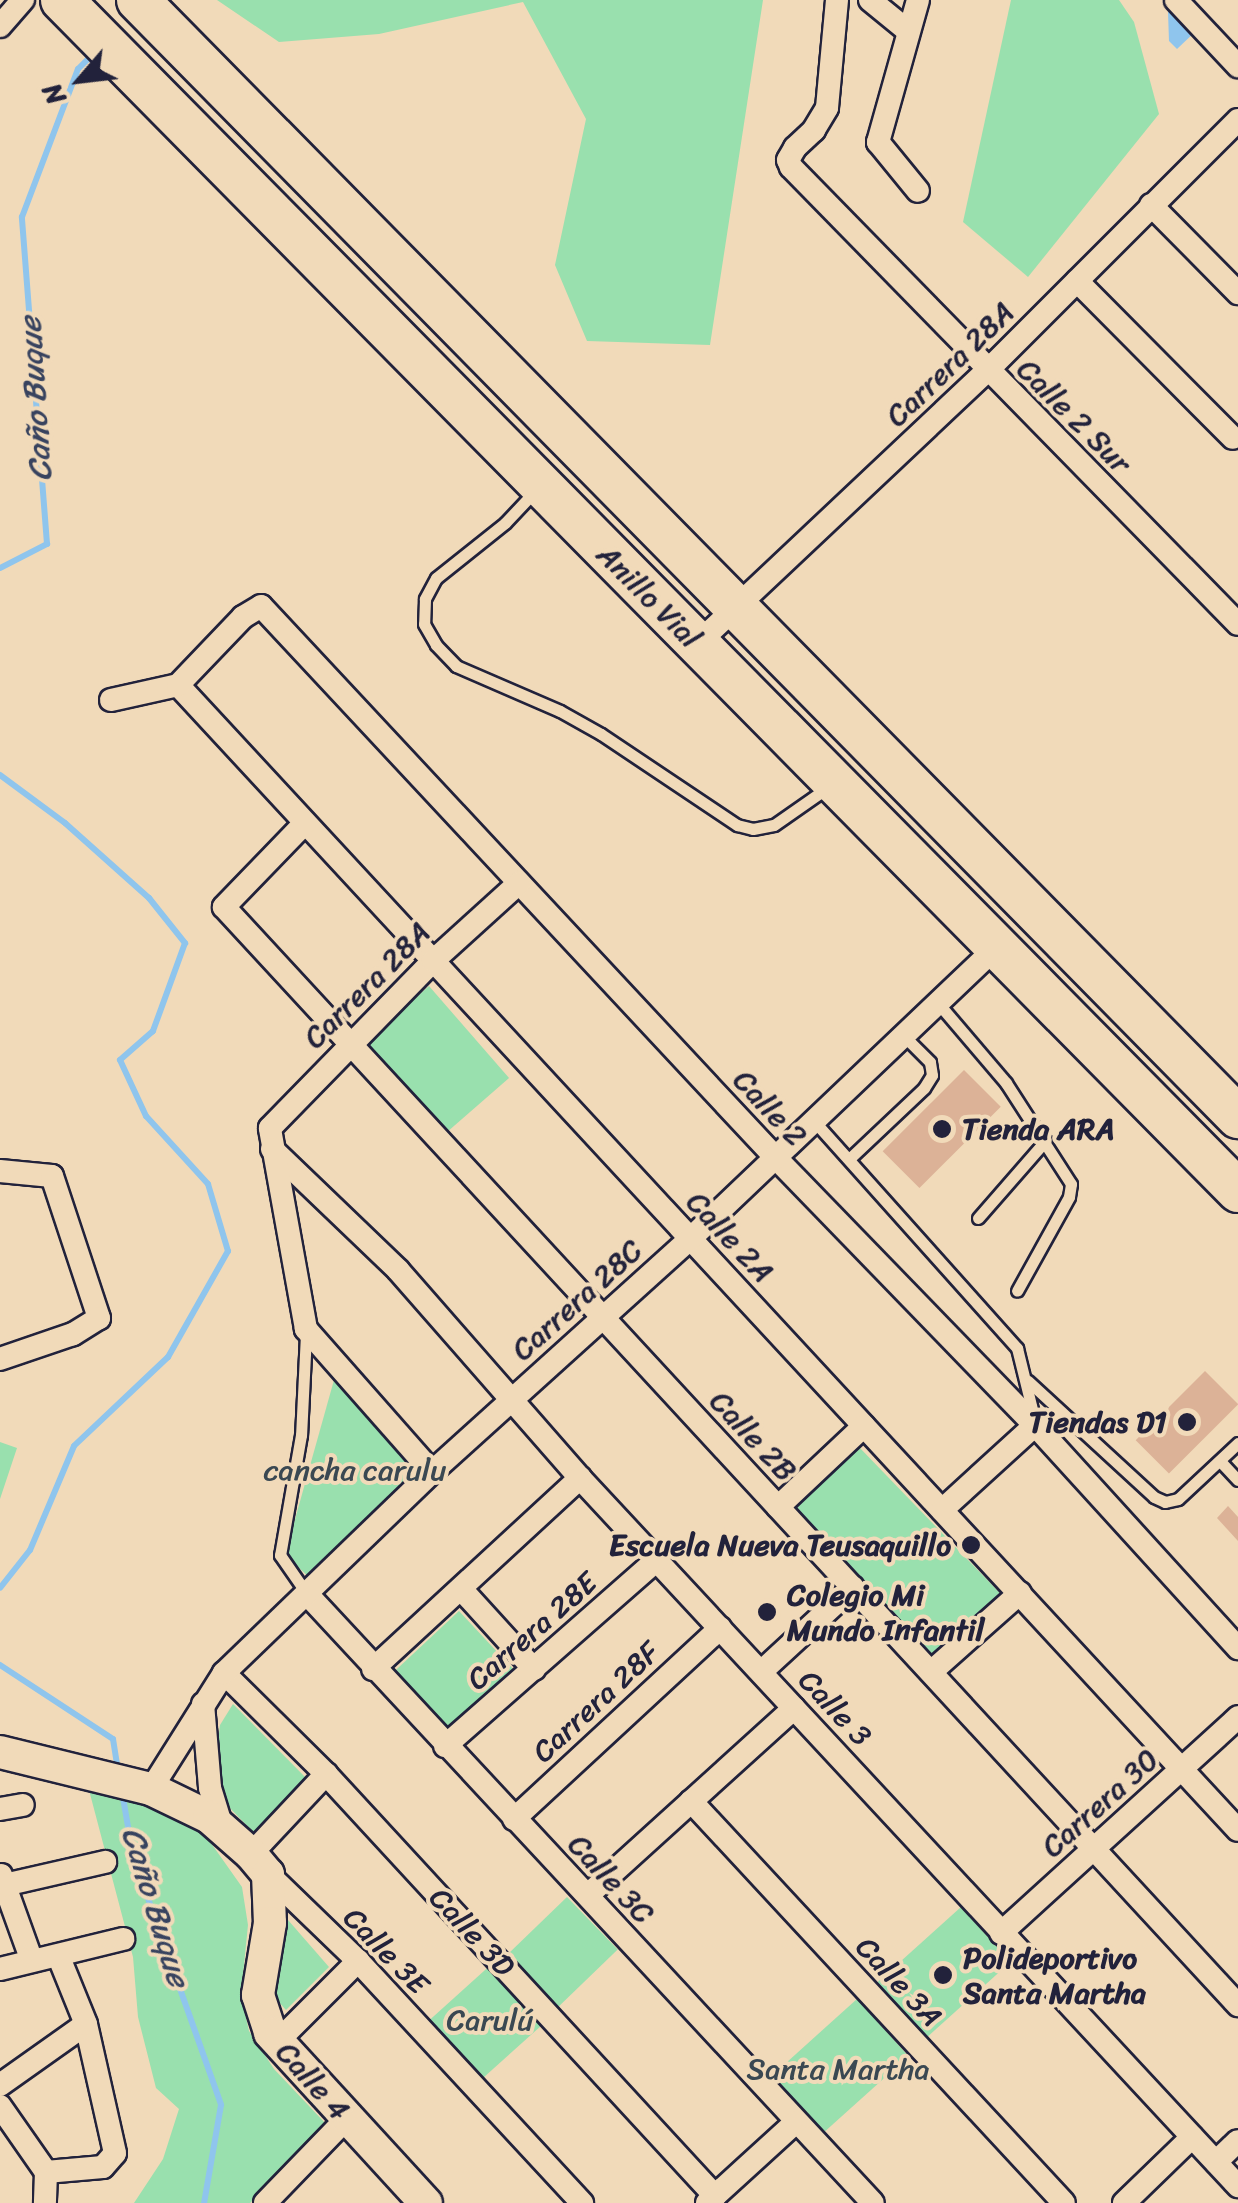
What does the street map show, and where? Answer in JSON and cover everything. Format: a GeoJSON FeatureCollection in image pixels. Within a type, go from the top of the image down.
{"type":"FeatureCollection","features":[{"type":"Feature","properties":{"kind":"highway","name":"Anillo Vial"},"geometry":{"type":"LineString","coordinates":[[73,11],[1238,1190]]}},
{"type":"Feature","properties":{"kind":"highway","name":"Anillo Vial"},"geometry":{"type":"LineString","coordinates":[[153,15],[1238,1117]]}},
{"type":"Feature","properties":{"kind":"street"},"geometry":{"type":"LineString","coordinates":[[0,26],[23,0]]}},
{"type":"Feature","properties":{"kind":"street","name":"Calle 2 Sur"},"geometry":{"type":"LineString","coordinates":[[838,0],[827,108],[788,160],[790,168],[1238,624]]}},
{"type":"Feature","properties":{"kind":"street"},"geometry":{"type":"LineString","coordinates":[[870,0],[908,31]]}},
{"type":"Feature","properties":{"kind":"street"},"geometry":{"type":"LineString","coordinates":[[918,0],[878,142],[918,191]]}},
{"type":"Feature","properties":{"kind":"street"},"geometry":{"type":"LineString","coordinates":[[1176,0],[1238,66]]}},
{"type":"Feature","properties":{"kind":"street","name":"Carrera 28A"},"geometry":{"type":"LineString","coordinates":[[697,644],[738,610],[987,371],[1238,120]]}},
{"type":"Feature","properties":{"kind":"street"},"geometry":{"type":"LineString","coordinates":[[1151,205],[1238,293]]}},
{"type":"Feature","properties":{"kind":"street"},"geometry":{"type":"LineString","coordinates":[[1077,280],[1233,438]]}},
{"type":"Feature","properties":{"kind":"street","name":"Calle 2"},"geometry":{"type":"LineString","coordinates":[[178,685],[243,617],[261,606],[775,1157],[1035,1426],[1238,1648]]}},
{"type":"Feature","properties":{"kind":"street"},"geometry":{"type":"LineString","coordinates":[[111,700],[178,685]]}},
{"type":"Feature","properties":{"kind":"street","name":"Calle 2A"},"geometry":{"type":"LineString","coordinates":[[178,685],[1238,1830]]}},
{"type":"Feature","properties":{"kind":"street","name":"Calle 2B"},"geometry":{"type":"LineString","coordinates":[[305,823],[224,906],[1237,2001]]}},
{"type":"Feature","properties":{"kind":"street","name":"Carrera 28A"},"geometry":{"type":"LineString","coordinates":[[271,1143],[274,1121],[432,960],[519,884]]}},
{"type":"Feature","properties":{"kind":"street","name":"Carrera 28C"},"geometry":{"type":"LineString","coordinates":[[145,1788],[224,1673],[432,1472],[690,1239],[997,947]]}},
{"type":"Feature","properties":{"kind":"street"},"geometry":{"type":"LineString","coordinates":[[271,1143],[306,1329],[432,1472]]}},
{"type":"Feature","properties":{"kind":"street","name":"Calle 3"},"geometry":{"type":"LineString","coordinates":[[271,1143],[398,1270],[580,1478],[1238,2186]]}},
{"type":"Feature","properties":{"kind":"street"},"geometry":{"type":"LineString","coordinates":[[0,1171],[52,1176],[99,1318],[73,1334],[0,1360]]}},
{"type":"Feature","properties":{"kind":"street"},"geometry":{"type":"LineString","coordinates":[[778,1507],[864,1426]]}},
{"type":"Feature","properties":{"kind":"street"},"geometry":{"type":"LineString","coordinates":[[942,1510],[1035,1426]]}},
{"type":"Feature","properties":{"kind":"street"},"geometry":{"type":"LineString","coordinates":[[374,1669],[580,1478]]}},
{"type":"Feature","properties":{"kind":"street","name":"Carrera 28E"},"geometry":{"type":"LineString","coordinates":[[445,1746],[657,1560]]}},
{"type":"Feature","properties":{"kind":"street"},"geometry":{"type":"LineString","coordinates":[[761,1672],[853,1587]]}},
{"type":"Feature","properties":{"kind":"street"},"geometry":{"type":"LineString","coordinates":[[462,1590],[534,1669]]}},
{"type":"Feature","properties":{"kind":"street"},"geometry":{"type":"LineString","coordinates":[[931,1672],[1020,1593]]}},
{"type":"Feature","properties":{"kind":"street","name":"Calle 3C"},"geometry":{"type":"LineString","coordinates":[[306,1594],[588,1895],[865,2201]]}},
{"type":"Feature","properties":{"kind":"street","name":"Carrera 28F"},"geometry":{"type":"LineString","coordinates":[[514,1819],[720,1628]]}},
{"type":"Feature","properties":{"kind":"street","name":"Calle 3D"},"geometry":{"type":"LineString","coordinates":[[224,1673],[326,1774],[711,2200]]}},
{"type":"Feature","properties":{"kind":"street"},"geometry":{"type":"LineString","coordinates":[[203,1704],[210,1788],[221,1825]]}},
{"type":"Feature","properties":{"kind":"street"},"geometry":{"type":"LineString","coordinates":[[588,1895],[794,1708]]}},
{"type":"Feature","properties":{"kind":"street","name":"Carrera 30"},"geometry":{"type":"LineString","coordinates":[[1001,1933],[1238,1717]]}},
{"type":"Feature","properties":{"kind":"street"},"geometry":{"type":"LineString","coordinates":[[0,1752],[145,1788],[221,1825],[259,1864],[326,1774]]}},
{"type":"Feature","properties":{"kind":"street","name":"Calle 3A"},"geometry":{"type":"LineString","coordinates":[[691,1801],[1064,2203]]}},
{"type":"Feature","properties":{"kind":"street"},"geometry":{"type":"LineString","coordinates":[[32,1961],[1,1882],[104,1862]]}},
{"type":"Feature","properties":{"kind":"street","name":"Calle 3E"},"geometry":{"type":"LineString","coordinates":[[259,1864],[358,1961],[582,2203]]}},
{"type":"Feature","properties":{"kind":"street","name":"Calle 4"},"geometry":{"type":"LineString","coordinates":[[259,1864],[270,1923],[258,1995],[265,2022],[277,2042],[426,2203]]}},
{"type":"Feature","properties":{"kind":"street"},"geometry":{"type":"LineString","coordinates":[[0,1969],[124,1939]]}},
{"type":"Feature","properties":{"kind":"street"},"geometry":{"type":"LineString","coordinates":[[46,2172],[103,2167],[114,2153],[86,2024],[58,1956]]}},
{"type":"Feature","properties":{"kind":"street"},"geometry":{"type":"LineString","coordinates":[[277,2042],[358,1961]]}},
{"type":"Feature","properties":{"kind":"street"},"geometry":{"type":"LineString","coordinates":[[0,2086],[86,2024]]}},
{"type":"Feature","properties":{"kind":"street"},"geometry":{"type":"LineString","coordinates":[[0,2106],[46,2172],[45,2203]]}},
{"type":"Feature","properties":{"kind":"street"},"geometry":{"type":"LineString","coordinates":[[265,2203],[347,2118]]}},
{"type":"Feature","properties":{"kind":"street"},"geometry":{"type":"LineString","coordinates":[[711,2200],[796,2122]]}},
{"type":"Feature","properties":{"kind":"street"},"geometry":{"type":"LineString","coordinates":[[1124,2203],[1192,2137]]}},
{"type":"Feature","properties":{"kind":"street"},"geometry":{"type":"LineString","coordinates":[[1216,2162],[1238,2141]]}},
{"type":"Feature","properties":{"kind":"lane"},"geometry":{"type":"LineString","coordinates":[[540,485],[505,523],[436,578],[425,598],[424,624],[436,646],[456,666],[560,711],[601,734],[737,825],[753,829],[774,825],[834,783]]}},
{"type":"Feature","properties":{"kind":"lane"},"geometry":{"type":"LineString","coordinates":[[938,1002],[1068,1174],[1070,1197],[1016,1292]]}},
{"type":"Feature","properties":{"kind":"lane"},"geometry":{"type":"LineString","coordinates":[[849,1159],[924,1088],[932,1074],[930,1062],[904,1036]]}},
{"type":"Feature","properties":{"kind":"lane"},"geometry":{"type":"LineString","coordinates":[[814,1121],[1017,1348],[1028,1381],[1035,1426]]}},
{"type":"Feature","properties":{"kind":"lane"},"geometry":{"type":"LineString","coordinates":[[978,1218],[1046,1140]]}},
{"type":"Feature","properties":{"kind":"lane"},"geometry":{"type":"LineString","coordinates":[[306,1329],[300,1435],[280,1555],[306,1594]]}},
{"type":"Feature","properties":{"kind":"lane"},"geometry":{"type":"LineString","coordinates":[[1028,1381],[1154,1497],[1166,1502],[1178,1499],[1238,1443]]}},
{"type":"Feature","properties":{"kind":"lane"},"geometry":{"type":"LineString","coordinates":[[1220,1461],[1238,1480]]}},
{"type":"Feature","properties":{"kind":"green space"},"geometry":{"type":"Polygon","coordinates":[[[217,0],[763,0],[710,345],[587,341],[555,265],[586,119],[523,2],[379,34],[279,42],[217,0]]]}},
{"type":"Feature","properties":{"kind":"green space"},"geometry":{"type":"Polygon","coordinates":[[[1011,0],[1119,0],[1134,22],[1159,114],[1028,277],[963,222],[1011,0]]]}},
{"type":"Feature","properties":{"kind":"green space"},"geometry":{"type":"Polygon","coordinates":[[[429,986],[509,1078],[431,1146],[351,1054],[429,986]]]}},
{"type":"Feature","properties":{"kind":"green space","name":"cancha carulu"},"geometry":{"type":"Polygon","coordinates":[[[334,1380],[419,1472],[311,1579],[285,1555],[334,1380]]]}},
{"type":"Feature","properties":{"kind":"green space"},"geometry":{"type":"Polygon","coordinates":[[[0,1442],[17,1448],[0,1499],[0,1442]]]}},
{"type":"Feature","properties":{"kind":"green space"},"geometry":{"type":"Polygon","coordinates":[[[858,1446],[1007,1600],[933,1671],[784,1518],[858,1446]]]}},
{"type":"Feature","properties":{"kind":"green space"},"geometry":{"type":"Polygon","coordinates":[[[459,1611],[514,1670],[448,1732],[393,1672],[459,1611]]]}},
{"type":"Feature","properties":{"kind":"green space"},"geometry":{"type":"Polygon","coordinates":[[[233,1704],[310,1782],[257,1836],[226,1804],[216,1759],[220,1725],[233,1704]]]}},
{"type":"Feature","properties":{"kind":"green space"},"geometry":{"type":"Polygon","coordinates":[[[89,1790],[175,1815],[206,1836],[242,1887],[248,1925],[241,1995],[249,2031],[274,2069],[327,2125],[250,2203],[134,2203],[163,2159],[179,2109],[156,2088],[138,2017],[133,1957],[89,1790]]]}},
{"type":"Feature","properties":{"kind":"green space","name":"Carulú"},"geometry":{"type":"Polygon","coordinates":[[[567,1897],[618,1950],[556,2009],[505,1957],[567,1897]]]}},
{"type":"Feature","properties":{"kind":"green space","name":"Polideportivo Santa Martha"},"geometry":{"type":"Polygon","coordinates":[[[961,1907],[1011,1962],[923,2041],[873,1986],[961,1907]]]}},
{"type":"Feature","properties":{"kind":"green space"},"geometry":{"type":"Polygon","coordinates":[[[288,1920],[329,1967],[286,2010],[269,1991],[274,1954],[288,1920]]]}},
{"type":"Feature","properties":{"kind":"green space","name":"Carulú"},"geometry":{"type":"Polygon","coordinates":[[[495,1961],[548,2020],[480,2081],[427,2022],[495,1961]]]}},
{"type":"Feature","properties":{"kind":"green space","name":"Santa Martha"},"geometry":{"type":"Polygon","coordinates":[[[857,1999],[909,2056],[818,2138],[766,2081],[857,1999]]]}},
{"type":"Feature","properties":{"kind":"water"},"geometry":{"type":"Polygon","coordinates":[[[1173,9],[1196,31],[1177,49],[1169,41],[1168,12],[1173,9]]]}},
{"type":"Feature","properties":{"kind":"building","name":"Tienda ARA"},"geometry":{"type":"Polygon","coordinates":[[[964,1070],[1001,1107],[919,1188],[883,1151],[964,1070]]]}},
{"type":"Feature","properties":{"kind":"building","name":"Tiendas D1"},"geometry":{"type":"Polygon","coordinates":[[[1205,1371],[1238,1404],[1169,1474],[1136,1440],[1205,1371]]]}},
{"type":"Feature","properties":{"kind":"building"},"geometry":{"type":"Polygon","coordinates":[[[1228,1506],[1238,1517],[1238,1541],[1217,1518],[1228,1506]]]}},
{"type":"Feature","properties":{"kind":"waterway","name":"Caño Buque"},"geometry":{"type":"LineString","coordinates":[[0,568],[47,544],[22,217],[78,69],[95,52]]}},
{"type":"Feature","properties":{"kind":"waterway","name":"Caño Buque"},"geometry":{"type":"LineString","coordinates":[[0,775],[65,823],[149,898],[185,943],[153,1031],[120,1060],[146,1116],[208,1184],[228,1251],[168,1357],[74,1446],[30,1550],[0,1588]]}},
{"type":"Feature","properties":{"kind":"waterway","name":"Caño Buque"},"geometry":{"type":"LineString","coordinates":[[0,1665],[113,1739],[118,1770]]}},
{"type":"Feature","properties":{"kind":"waterway","name":"Caño Buque"},"geometry":{"type":"LineString","coordinates":[[122,1792],[133,1856],[221,2105],[204,2203]]}},
{"type":"Feature","properties":{"kind":"place","name":"Tienda ARA"},"geometry":{"type":"Point","coordinates":[942,1129]}},
{"type":"Feature","properties":{"kind":"place","name":"Tiendas D1"},"geometry":{"type":"Point","coordinates":[1187,1422]}},
{"type":"Feature","properties":{"kind":"place","name":"Escuela Nueva Teusaquillo"},"geometry":{"type":"Point","coordinates":[971,1545]}},
{"type":"Feature","properties":{"kind":"place","name":"Colegio Mi Mundo Infantil"},"geometry":{"type":"Point","coordinates":[767,1612]}},
{"type":"Feature","properties":{"kind":"place","name":"Polideportivo Santa Martha"},"geometry":{"type":"Point","coordinates":[943,1975]}}]}
